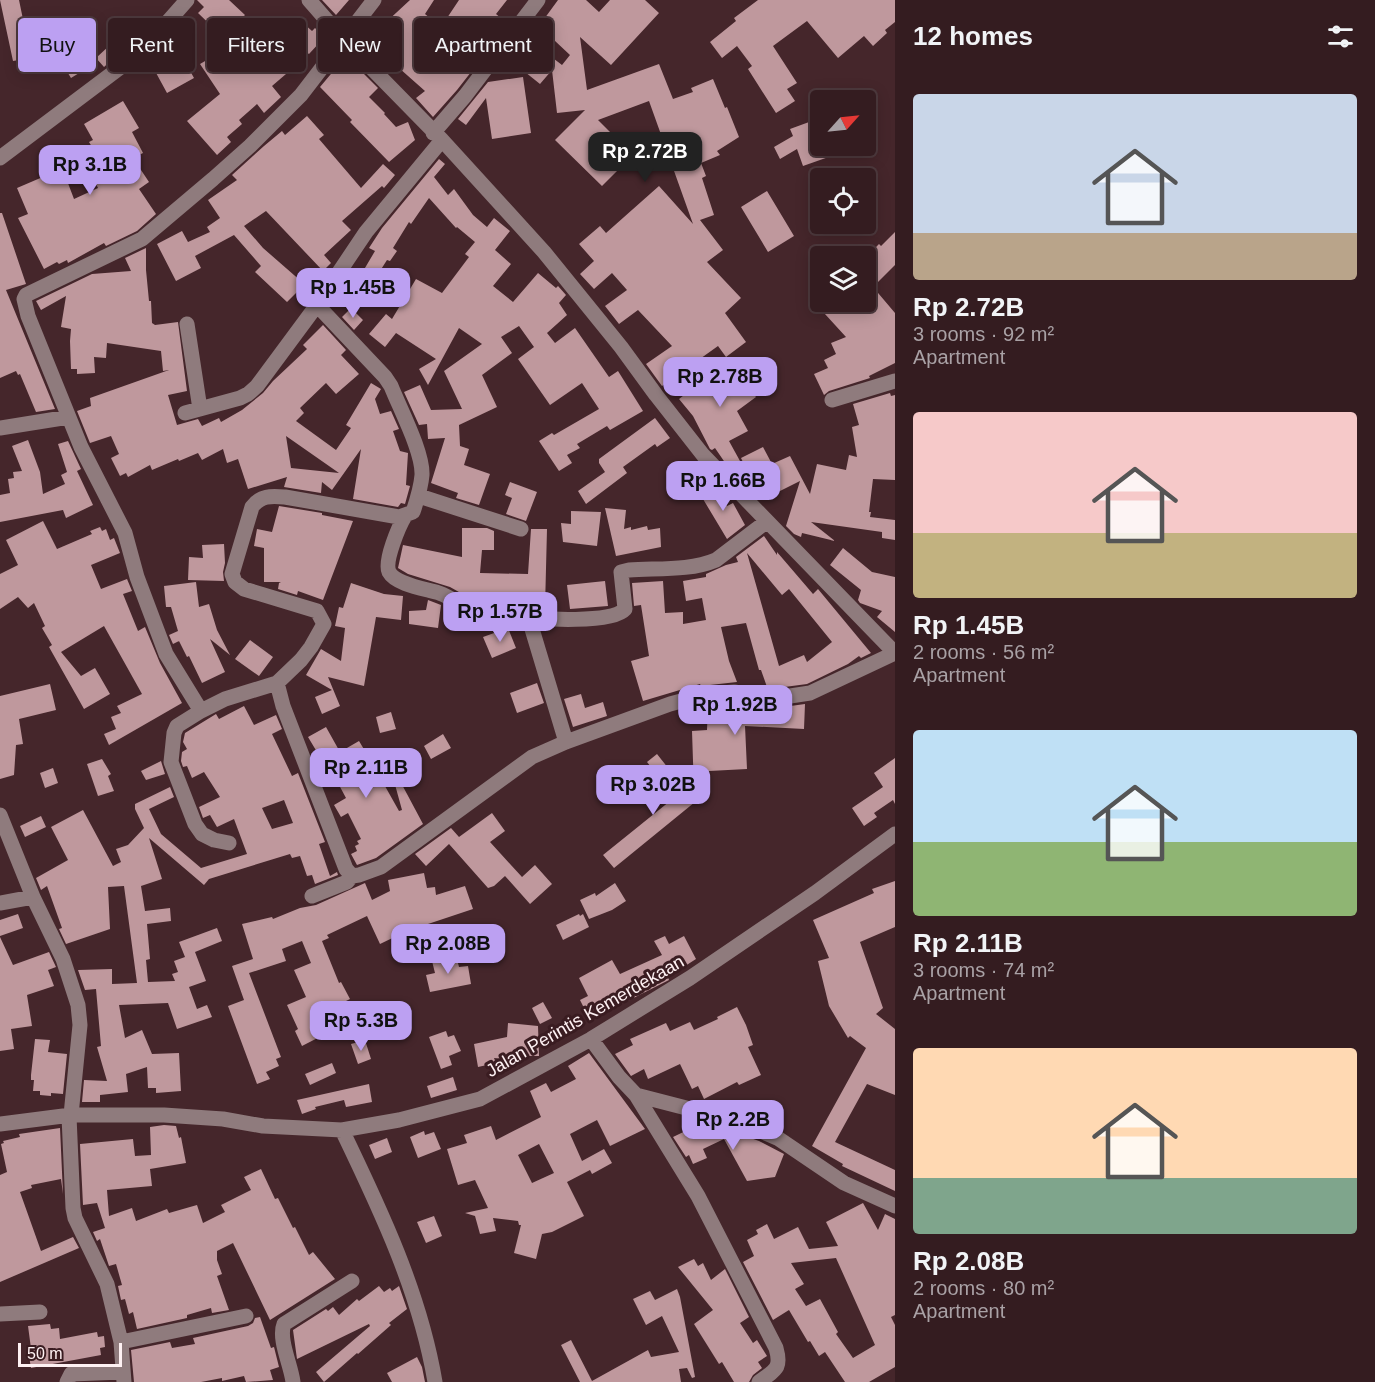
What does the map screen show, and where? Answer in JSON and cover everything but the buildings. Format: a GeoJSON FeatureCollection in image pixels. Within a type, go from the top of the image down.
{"type":"FeatureCollection","features":[{"type":"Feature","properties":{"kind":"street"},"geometry":{"type":"LineString","coordinates":[[0,158],[142,51],[187,0]]}},
{"type":"Feature","properties":{"kind":"street"},"geometry":{"type":"LineString","coordinates":[[309,0],[325,18]]}},
{"type":"Feature","properties":{"kind":"street"},"geometry":{"type":"LineString","coordinates":[[360,18],[374,0]]}},
{"type":"Feature","properties":{"kind":"street"},"geometry":{"type":"LineString","coordinates":[[187,324],[193,411],[240,398],[257,386],[465,96],[538,0]]}},
{"type":"Feature","properties":{"kind":"street"},"geometry":{"type":"LineString","coordinates":[[201,711],[166,654],[138,577],[125,533],[81,447],[28,316],[24,299],[26,295],[142,239],[259,137],[301,95],[319,72]]}},
{"type":"Feature","properties":{"kind":"street"},"geometry":{"type":"LineString","coordinates":[[312,896],[347,882],[352,876],[381,867],[532,757],[567,742],[670,704],[707,694],[734,692],[777,698],[810,693],[895,653],[703,455],[621,346],[544,252],[375,72]]}},
{"type":"Feature","properties":{"kind":"street"},"geometry":{"type":"LineString","coordinates":[[229,843],[214,840],[202,834],[195,824],[171,762],[174,733],[177,726],[225,699],[277,683],[301,660],[324,624],[317,611],[244,589],[236,582],[232,574],[252,507],[256,501],[266,496],[285,497],[393,517],[405,516],[413,512],[419,496],[422,473],[420,459],[391,387],[385,377],[317,305]]}},
{"type":"Feature","properties":{"kind":"street"},"geometry":{"type":"LineString","coordinates":[[832,400],[895,381]]}},
{"type":"Feature","properties":{"kind":"street"},"geometry":{"type":"LineString","coordinates":[[0,428],[69,417]]}},
{"type":"Feature","properties":{"kind":"street"},"geometry":{"type":"LineString","coordinates":[[419,496],[520,529]]}},
{"type":"Feature","properties":{"kind":"street"},"geometry":{"type":"LineString","coordinates":[[405,516],[388,563],[389,572],[393,577],[438,593],[479,614],[494,618],[529,619],[578,619],[608,617],[622,613],[625,609],[621,572],[709,563],[722,556],[766,522]]}},
{"type":"Feature","properties":{"kind":"street"},"geometry":{"type":"LineString","coordinates":[[529,619],[567,742]]}},
{"type":"Feature","properties":{"kind":"street"},"geometry":{"type":"LineString","coordinates":[[277,683],[283,706],[337,847],[346,869],[352,876]]}},
{"type":"Feature","properties":{"kind":"street"},"geometry":{"type":"LineString","coordinates":[[0,815],[33,897],[63,959],[80,1014],[70,1115],[73,1208],[107,1284],[121,1342],[124,1377],[71,1374],[67,1382]]}},
{"type":"Feature","properties":{"kind":"street","name":"Jalan Perintis Kemerdekaan"},"geometry":{"type":"LineString","coordinates":[[0,1124],[70,1115],[164,1115],[223,1119],[263,1126],[342,1130],[399,1120],[480,1099],[591,1039],[690,978],[815,893],[895,834]]}},
{"type":"Feature","properties":{"kind":"street"},"geometry":{"type":"LineString","coordinates":[[0,903],[33,897]]}},
{"type":"Feature","properties":{"kind":"street"},"geometry":{"type":"LineString","coordinates":[[591,1039],[619,1077],[636,1095],[698,1196],[776,1348],[779,1364],[777,1369],[759,1382]]}},
{"type":"Feature","properties":{"kind":"street"},"geometry":{"type":"LineString","coordinates":[[636,1095],[725,1118],[763,1132],[796,1149],[844,1183],[895,1206]]}},
{"type":"Feature","properties":{"kind":"street"},"geometry":{"type":"LineString","coordinates":[[342,1130],[381,1212],[411,1287],[435,1382]]}},
{"type":"Feature","properties":{"kind":"street"},"geometry":{"type":"LineString","coordinates":[[293,1382],[281,1332],[284,1324],[352,1281]]}},
{"type":"Feature","properties":{"kind":"street"},"geometry":{"type":"LineString","coordinates":[[0,1314],[40,1312]]}},
{"type":"Feature","properties":{"kind":"street"},"geometry":{"type":"LineString","coordinates":[[121,1342],[246,1316]]}}]}
